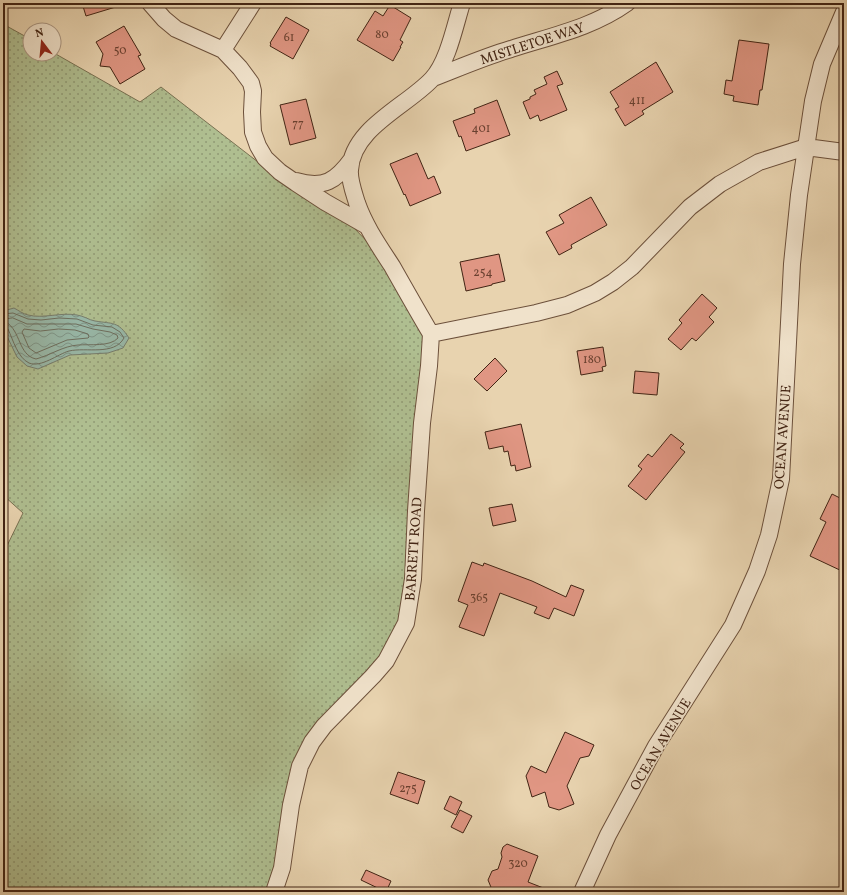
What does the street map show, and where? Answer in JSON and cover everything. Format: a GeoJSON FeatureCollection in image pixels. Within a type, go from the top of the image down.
{"type":"FeatureCollection","features":[{"type":"Feature","properties":{"kind":"street"},"geometry":{"type":"LineString","coordinates":[[150,3],[164,19],[176,29],[223,50],[240,68],[251,84],[253,91],[253,132],[258,146],[265,158],[280,172],[325,202],[367,226]]}},
{"type":"Feature","properties":{"kind":"street"},"geometry":{"type":"LineString","coordinates":[[223,50],[253,3]]}},
{"type":"Feature","properties":{"kind":"street"},"geometry":{"type":"LineString","coordinates":[[292,180],[310,184],[327,182],[336,178],[352,159],[360,141],[376,124],[433,78],[443,62],[450,45],[462,3]]}},
{"type":"Feature","properties":{"kind":"street","name":"MISTLETOE WAY"},"geometry":{"type":"LineString","coordinates":[[433,78],[509,49],[567,33],[598,21],[627,3]]}},
{"type":"Feature","properties":{"kind":"street","name":"OCEAN AVENUE"},"geometry":{"type":"LineString","coordinates":[[582,892],[608,835],[656,746],[733,625],[756,571],[769,535],[781,479],[792,264],[799,195],[813,101],[822,64],[844,12]]}},
{"type":"Feature","properties":{"kind":"street"},"geometry":{"type":"LineString","coordinates":[[352,159],[350,170],[351,181],[357,203],[367,226],[431,334],[536,313],[567,305],[595,293],[613,282],[632,266],[690,207],[720,184],[759,162],[806,147],[844,152]]}},
{"type":"Feature","properties":{"kind":"street","name":"BARRETT ROAD"},"geometry":{"type":"LineString","coordinates":[[274,892],[282,868],[291,805],[300,766],[312,742],[324,726],[386,661],[406,623],[413,579],[422,423],[429,366],[431,334]]}},
{"type":"Feature","properties":{"kind":"green space"},"geometry":{"type":"Polygon","coordinates":[[[3,24],[22,35],[22,62],[62,62],[62,58],[140,102],[161,87],[267,169],[351,225],[393,268],[426,336],[406,623],[312,742],[274,892],[3,892],[3,554],[23,513],[3,495],[3,24]]]}},
{"type":"Feature","properties":{"kind":"water"},"geometry":{"type":"Polygon","coordinates":[[[14,308],[24,314],[34,316],[71,314],[95,321],[115,324],[122,329],[129,338],[123,348],[108,353],[70,355],[38,369],[27,366],[17,357],[3,328],[3,311],[14,308]]]}},
{"type":"Feature","properties":{"kind":"building"},"geometry":{"type":"Polygon","coordinates":[[[82,3],[118,3],[119,6],[86,16],[82,3]]]}},
{"type":"Feature","properties":{"kind":"building"},"geometry":{"type":"Polygon","coordinates":[[[390,5],[411,18],[400,40],[403,42],[401,47],[393,61],[357,40],[375,11],[383,16],[390,5]]]}},
{"type":"Feature","properties":{"kind":"building"},"geometry":{"type":"Polygon","coordinates":[[[286,17],[309,30],[293,59],[270,46],[270,43],[286,17]]]}},
{"type":"Feature","properties":{"kind":"building"},"geometry":{"type":"Polygon","coordinates":[[[124,26],[141,55],[138,56],[145,69],[120,84],[110,67],[100,66],[103,54],[96,42],[124,26]]]}},
{"type":"Feature","properties":{"kind":"building"},"geometry":{"type":"Polygon","coordinates":[[[739,40],[769,44],[762,90],[760,90],[758,105],[733,101],[734,96],[724,94],[726,80],[732,81],[739,40]]]}},
{"type":"Feature","properties":{"kind":"building"},"geometry":{"type":"Polygon","coordinates":[[[656,62],[673,92],[642,111],[644,114],[625,126],[615,109],[619,107],[610,92],[656,62]]]}},
{"type":"Feature","properties":{"kind":"building"},"geometry":{"type":"Polygon","coordinates":[[[557,71],[563,84],[557,86],[567,110],[540,121],[538,115],[530,119],[523,102],[536,94],[534,90],[547,84],[544,77],[557,71]]]}},
{"type":"Feature","properties":{"kind":"building"},"geometry":{"type":"Polygon","coordinates":[[[306,99],[316,138],[290,145],[280,105],[306,99]]]}},
{"type":"Feature","properties":{"kind":"building"},"geometry":{"type":"Polygon","coordinates":[[[497,100],[510,135],[466,151],[461,136],[459,137],[453,121],[475,113],[474,109],[497,100]]]}},
{"type":"Feature","properties":{"kind":"building"},"geometry":{"type":"Polygon","coordinates":[[[417,153],[428,179],[434,176],[441,193],[410,206],[390,164],[417,153]]]}},
{"type":"Feature","properties":{"kind":"building"},"geometry":{"type":"Polygon","coordinates":[[[591,197],[607,225],[571,245],[572,248],[559,255],[546,232],[564,223],[559,215],[591,197]]]}},
{"type":"Feature","properties":{"kind":"building"},"geometry":{"type":"Polygon","coordinates":[[[499,254],[505,281],[466,291],[460,262],[499,254]]]}},
{"type":"Feature","properties":{"kind":"building"},"geometry":{"type":"Polygon","coordinates":[[[702,294],[717,308],[709,317],[714,322],[696,341],[692,338],[681,350],[668,339],[682,323],[679,320],[702,294]]]}},
{"type":"Feature","properties":{"kind":"building"},"geometry":{"type":"Polygon","coordinates":[[[603,347],[606,366],[602,367],[603,371],[581,375],[577,351],[603,347]]]}},
{"type":"Feature","properties":{"kind":"building"},"geometry":{"type":"Polygon","coordinates":[[[495,358],[507,371],[487,391],[474,379],[495,358]]]}},
{"type":"Feature","properties":{"kind":"building"},"geometry":{"type":"Polygon","coordinates":[[[635,371],[659,373],[657,395],[633,393],[635,371]]]}},
{"type":"Feature","properties":{"kind":"building"},"geometry":{"type":"Polygon","coordinates":[[[521,424],[531,467],[516,471],[515,465],[511,466],[508,451],[504,452],[503,446],[489,449],[485,432],[521,424]]]}},
{"type":"Feature","properties":{"kind":"building"},"geometry":{"type":"Polygon","coordinates":[[[671,434],[684,444],[680,448],[685,452],[646,500],[628,486],[642,469],[638,466],[648,454],[652,457],[671,434]]]}},
{"type":"Feature","properties":{"kind":"building"},"geometry":{"type":"Polygon","coordinates":[[[832,494],[844,500],[844,572],[810,556],[826,522],[820,519],[832,494]]]}},
{"type":"Feature","properties":{"kind":"building"},"geometry":{"type":"Polygon","coordinates":[[[512,504],[516,521],[493,526],[489,508],[512,504]]]}},
{"type":"Feature","properties":{"kind":"building"},"geometry":{"type":"Polygon","coordinates":[[[472,562],[483,566],[484,563],[532,581],[566,597],[571,585],[584,590],[574,616],[554,608],[549,619],[534,613],[537,607],[500,593],[484,636],[459,627],[468,605],[458,601],[472,562]]]}},
{"type":"Feature","properties":{"kind":"building"},"geometry":{"type":"Polygon","coordinates":[[[565,732],[594,745],[589,756],[580,758],[567,786],[574,804],[559,810],[549,807],[545,792],[532,797],[526,776],[531,766],[546,773],[565,732]]]}},
{"type":"Feature","properties":{"kind":"building"},"geometry":{"type":"Polygon","coordinates":[[[398,772],[425,781],[418,804],[390,794],[398,772]]]}},
{"type":"Feature","properties":{"kind":"building"},"geometry":{"type":"Polygon","coordinates":[[[450,796],[462,802],[456,815],[444,809],[450,796]]]}},
{"type":"Feature","properties":{"kind":"building"},"geometry":{"type":"Polygon","coordinates":[[[460,810],[472,816],[463,833],[451,827],[460,810]]]}},
{"type":"Feature","properties":{"kind":"building"},"geometry":{"type":"Polygon","coordinates":[[[507,844],[538,856],[528,882],[551,891],[550,892],[493,892],[488,880],[492,871],[498,869],[502,857],[501,853],[503,847],[507,844]]]}},
{"type":"Feature","properties":{"kind":"building"},"geometry":{"type":"Polygon","coordinates":[[[366,870],[391,881],[386,892],[361,880],[366,870]]]}}]}
